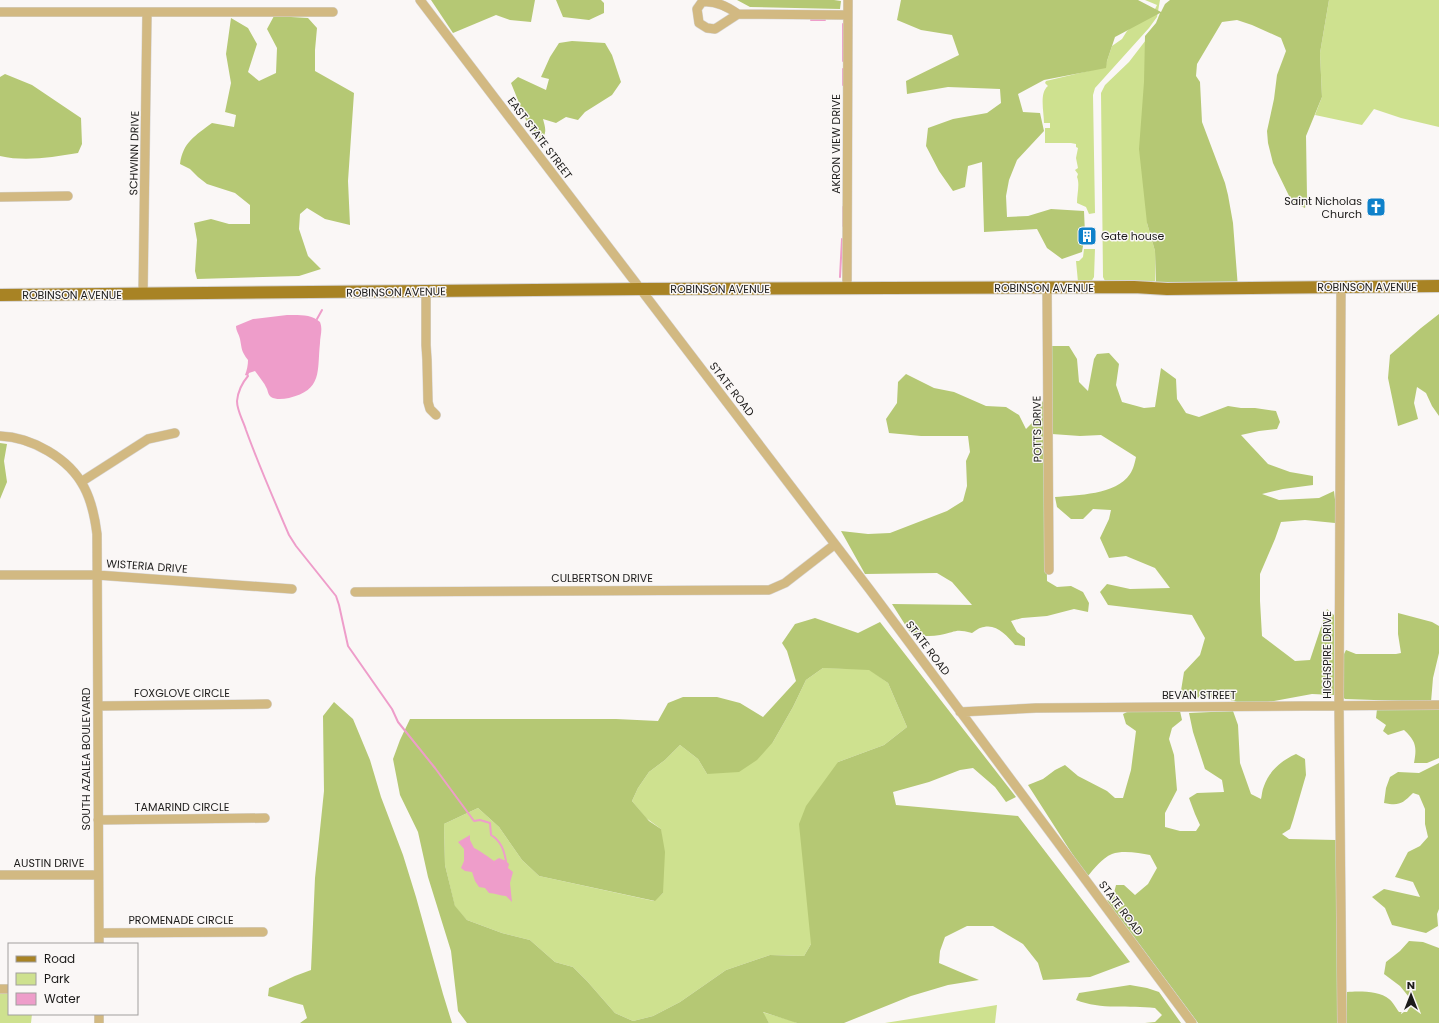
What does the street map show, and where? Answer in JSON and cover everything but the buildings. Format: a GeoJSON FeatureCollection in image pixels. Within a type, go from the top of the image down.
{"type":"FeatureCollection","features":[{"type":"Feature","properties":{"kind":"main road","name":"ROBINSON AVENUE"},"geometry":{"type":"LineString","coordinates":[[0,295],[641,289],[1167,289],[1439,286]]}},
{"type":"Feature","properties":{"kind":"street","name":"EAST STATE STREET"},"geometry":{"type":"LineString","coordinates":[[420,0],[641,289]]}},
{"type":"Feature","properties":{"kind":"street","name":"AKRON VIEW DRIVE"},"geometry":{"type":"LineString","coordinates":[[847,289],[848,0]]}},
{"type":"Feature","properties":{"kind":"street"},"geometry":{"type":"LineString","coordinates":[[0,12],[333,12]]}},
{"type":"Feature","properties":{"kind":"street","name":"SCHWINN DRIVE"},"geometry":{"type":"LineString","coordinates":[[143,294],[147,13]]}},
{"type":"Feature","properties":{"kind":"street"},"geometry":{"type":"LineString","coordinates":[[738,14],[848,15]]}},
{"type":"Feature","properties":{"kind":"street"},"geometry":{"type":"LineString","coordinates":[[0,197],[68,196]]}},
{"type":"Feature","properties":{"kind":"street","name":"HIGHSPIRE DRIVE"},"geometry":{"type":"LineString","coordinates":[[1342,287],[1339,706],[1342,1023]]}},
{"type":"Feature","properties":{"kind":"street","name":"POTTS DRIVE"},"geometry":{"type":"LineString","coordinates":[[1048,288],[1050,570]]}},
{"type":"Feature","properties":{"kind":"street","name":"STATE ROAD"},"geometry":{"type":"LineString","coordinates":[[641,289],[834,545],[870,590],[1192,1023]]}},
{"type":"Feature","properties":{"kind":"street"},"geometry":{"type":"LineString","coordinates":[[426,292],[428,402],[430,409],[436,415]]}},
{"type":"Feature","properties":{"kind":"street"},"geometry":{"type":"LineString","coordinates":[[81,482],[148,439],[175,433]]}},
{"type":"Feature","properties":{"kind":"street","name":"SOUTH AZALEA BOULEVARD"},"geometry":{"type":"LineString","coordinates":[[0,436],[28,441],[41,447],[60,460],[81,482],[89,499],[95,523],[97,575],[99,943]]}},
{"type":"Feature","properties":{"kind":"street","name":"CULBERTSON DRIVE"},"geometry":{"type":"LineString","coordinates":[[355,592],[769,590],[785,583],[834,545]]}},
{"type":"Feature","properties":{"kind":"street","name":"WISTERIA DRIVE"},"geometry":{"type":"LineString","coordinates":[[0,575],[97,575],[292,589]]}},
{"type":"Feature","properties":{"kind":"street","name":"FOXGLOVE CIRCLE"},"geometry":{"type":"LineString","coordinates":[[98,706],[267,704]]}},
{"type":"Feature","properties":{"kind":"street","name":"BEVAN STREET"},"geometry":{"type":"LineString","coordinates":[[960,712],[1036,708],[1439,705]]}},
{"type":"Feature","properties":{"kind":"street","name":"TAMARIND CIRCLE"},"geometry":{"type":"LineString","coordinates":[[98,820],[265,818]]}},
{"type":"Feature","properties":{"kind":"street","name":"AUSTIN DRIVE"},"geometry":{"type":"LineString","coordinates":[[0,875],[98,875]]}},
{"type":"Feature","properties":{"kind":"street","name":"PROMENADE CIRCLE"},"geometry":{"type":"LineString","coordinates":[[99,933],[264,932]]}},
{"type":"Feature","properties":{"kind":"green space"},"geometry":{"type":"Polygon","coordinates":[[[431,0],[535,0],[531,22],[510,20],[496,15],[453,33],[431,0]]]}},
{"type":"Feature","properties":{"kind":"green space"},"geometry":{"type":"Polygon","coordinates":[[[556,0],[601,0],[604,3],[604,13],[589,20],[563,17],[556,0]]]}},
{"type":"Feature","properties":{"kind":"green space"},"geometry":{"type":"Polygon","coordinates":[[[737,0],[841,1],[840,9],[750,7],[737,0]]]}},
{"type":"Feature","properties":{"kind":"green space"},"geometry":{"type":"Polygon","coordinates":[[[901,0],[1138,0],[1161,12],[1165,4],[1170,0],[1329,0],[1320,53],[1322,97],[1306,136],[1307,197],[1305,208],[1292,202],[1273,163],[1268,143],[1267,131],[1274,99],[1277,75],[1286,51],[1281,38],[1237,20],[1222,22],[1197,64],[1196,76],[1200,82],[1202,122],[1225,183],[1228,195],[1233,223],[1238,288],[1156,288],[1155,251],[1147,223],[1139,149],[1144,82],[1145,36],[1156,23],[1160,13],[1115,37],[1106,68],[1044,80],[1018,94],[1023,112],[1040,113],[1044,131],[1017,160],[1009,180],[1006,196],[1007,217],[1028,216],[1051,209],[1084,211],[1085,234],[1082,252],[1062,259],[1047,248],[1037,229],[984,232],[982,162],[968,166],[965,187],[953,191],[939,171],[926,146],[928,128],[953,119],[987,113],[1001,103],[1000,89],[948,87],[907,94],[906,81],[959,55],[952,35],[921,30],[897,20],[901,0]]]}},
{"type":"Feature","properties":{"kind":"green space"},"geometry":{"type":"Polygon","coordinates":[[[1145,0],[1160,0],[1157,17],[1149,28],[1095,88],[1093,95],[1095,213],[1089,214],[1086,207],[1077,203],[1078,174],[1075,170],[1078,168],[1076,158],[1078,148],[1076,147],[1076,144],[1045,143],[1045,128],[1050,128],[1050,123],[1044,123],[1043,98],[1045,89],[1048,86],[1045,83],[1046,81],[1105,67],[1112,46],[1122,39],[1134,24],[1154,11],[1157,5],[1145,0]]]}},
{"type":"Feature","properties":{"kind":"green space"},"geometry":{"type":"Polygon","coordinates":[[[1329,0],[1439,0],[1439,127],[1401,118],[1374,109],[1362,125],[1315,115],[1322,97],[1320,53],[1329,0]]]}},
{"type":"Feature","properties":{"kind":"green space"},"geometry":{"type":"Polygon","coordinates":[[[274,16],[308,18],[317,28],[315,71],[354,93],[348,181],[350,225],[325,219],[307,208],[300,214],[299,229],[308,256],[321,269],[299,276],[197,279],[195,271],[197,240],[194,223],[211,219],[229,224],[250,224],[250,205],[235,193],[207,184],[190,169],[180,164],[182,156],[191,140],[212,123],[234,127],[236,115],[225,112],[231,83],[226,54],[231,18],[248,28],[257,44],[248,72],[259,81],[276,73],[277,48],[267,29],[274,16]]]}},
{"type":"Feature","properties":{"kind":"green space"},"geometry":{"type":"Polygon","coordinates":[[[1149,36],[1147,223],[1155,251],[1155,281],[1105,281],[1103,277],[1101,93],[1105,85],[1129,62],[1149,36]]]}},
{"type":"Feature","properties":{"kind":"green space"},"geometry":{"type":"Polygon","coordinates":[[[572,41],[605,43],[612,55],[621,82],[612,95],[585,112],[578,120],[566,117],[556,123],[543,119],[545,133],[540,139],[526,120],[511,83],[518,77],[546,90],[549,79],[541,77],[550,57],[559,43],[572,41]]]}},
{"type":"Feature","properties":{"kind":"green space"},"geometry":{"type":"Polygon","coordinates":[[[5,74],[32,85],[81,118],[82,144],[78,153],[29,159],[0,156],[0,77],[5,74]]]}},
{"type":"Feature","properties":{"kind":"green space"},"geometry":{"type":"Polygon","coordinates":[[[1084,249],[1095,249],[1094,277],[1091,282],[1078,282],[1076,261],[1079,261],[1083,257],[1084,249]]]}},
{"type":"Feature","properties":{"kind":"green space"},"geometry":{"type":"Polygon","coordinates":[[[1439,314],[1439,416],[1426,393],[1417,387],[1414,403],[1418,419],[1398,426],[1388,378],[1390,355],[1439,314]]]}},
{"type":"Feature","properties":{"kind":"green space"},"geometry":{"type":"Polygon","coordinates":[[[1052,346],[1069,346],[1077,359],[1079,382],[1088,391],[1094,359],[1097,354],[1109,353],[1119,364],[1116,385],[1122,402],[1144,408],[1155,407],[1161,368],[1176,379],[1177,399],[1186,413],[1199,417],[1228,406],[1276,411],[1280,422],[1277,429],[1241,435],[1268,464],[1290,472],[1313,476],[1313,485],[1283,489],[1262,494],[1279,500],[1319,498],[1334,491],[1336,508],[1335,523],[1305,520],[1281,522],[1260,574],[1262,636],[1295,661],[1310,660],[1327,609],[1334,615],[1334,695],[1312,694],[1268,702],[1237,702],[1224,698],[1180,697],[1184,672],[1200,655],[1205,638],[1192,615],[1108,605],[1100,592],[1107,584],[1130,589],[1170,588],[1155,568],[1126,556],[1109,558],[1100,538],[1109,519],[1111,510],[1093,509],[1083,519],[1071,519],[1057,507],[1055,497],[1096,493],[1124,481],[1133,468],[1136,457],[1101,435],[1080,436],[1052,434],[1052,346]]]}},
{"type":"Feature","properties":{"kind":"green space"},"geometry":{"type":"Polygon","coordinates":[[[906,374],[934,388],[954,392],[986,406],[1006,407],[1019,415],[1026,429],[1034,421],[1045,396],[1047,581],[1057,587],[1071,586],[1083,592],[1089,603],[1088,612],[1074,609],[1047,616],[1022,618],[1011,621],[1017,632],[1025,638],[1025,646],[1015,645],[1009,638],[993,627],[981,628],[972,633],[956,631],[933,636],[915,635],[911,634],[892,604],[972,605],[952,582],[937,573],[865,574],[841,531],[868,534],[890,533],[947,511],[963,501],[967,486],[966,461],[970,452],[968,436],[921,436],[889,433],[886,419],[897,403],[898,382],[906,374]]]}},
{"type":"Feature","properties":{"kind":"green space"},"geometry":{"type":"Polygon","coordinates":[[[0,443],[7,444],[4,461],[7,482],[0,499],[0,443]]]}},
{"type":"Feature","properties":{"kind":"green space"},"geometry":{"type":"Polygon","coordinates":[[[1398,613],[1432,622],[1439,626],[1439,653],[1433,678],[1431,702],[1345,699],[1342,696],[1343,656],[1346,650],[1356,654],[1401,653],[1398,634],[1398,613]]]}},
{"type":"Feature","properties":{"kind":"green space"},"geometry":{"type":"Polygon","coordinates":[[[815,618],[858,633],[880,622],[1016,797],[1006,802],[995,787],[973,768],[960,770],[929,782],[893,792],[896,805],[1018,816],[1130,962],[1090,977],[1043,980],[1038,963],[1023,944],[993,926],[967,926],[945,937],[940,951],[939,963],[979,980],[948,985],[911,996],[844,1023],[797,1023],[763,1012],[769,1023],[467,1023],[458,1011],[451,951],[428,877],[418,832],[400,795],[393,759],[410,719],[616,719],[658,721],[668,703],[683,697],[717,697],[740,703],[763,717],[796,681],[787,651],[782,643],[795,624],[815,618]],[[823,668],[806,680],[793,707],[773,742],[757,760],[739,772],[707,774],[698,759],[680,745],[665,760],[649,772],[638,788],[632,801],[649,821],[661,829],[665,852],[663,893],[655,901],[539,876],[522,860],[499,827],[478,808],[444,824],[445,865],[455,906],[467,920],[502,933],[530,940],[555,962],[573,967],[615,1013],[633,1021],[653,1016],[680,1002],[726,970],[770,955],[804,956],[811,944],[799,824],[806,806],[838,762],[884,745],[907,727],[888,683],[869,670],[823,668]]]}},
{"type":"Feature","properties":{"kind":"green space"},"geometry":{"type":"Polygon","coordinates":[[[823,668],[869,669],[888,683],[907,727],[884,745],[838,762],[811,944],[804,956],[770,955],[726,970],[680,1002],[653,1016],[633,1021],[615,1013],[573,967],[555,962],[530,940],[502,933],[467,920],[455,907],[445,865],[444,824],[478,808],[499,827],[522,860],[539,876],[654,901],[663,893],[661,829],[646,818],[632,801],[638,788],[649,772],[665,760],[680,745],[698,759],[707,774],[773,742],[793,707],[806,680],[823,668]]]}},
{"type":"Feature","properties":{"kind":"green space"},"geometry":{"type":"Polygon","coordinates":[[[334,702],[353,719],[370,760],[381,797],[403,855],[452,1023],[300,1023],[307,1018],[303,1005],[268,996],[269,988],[311,970],[315,878],[324,791],[323,716],[334,702]]]}},
{"type":"Feature","properties":{"kind":"green space"},"geometry":{"type":"Polygon","coordinates":[[[1439,708],[1439,758],[1427,763],[1414,763],[1415,745],[1404,730],[1388,735],[1383,731],[1386,725],[1376,718],[1377,709],[1439,708]]]}},
{"type":"Feature","properties":{"kind":"green space"},"geometry":{"type":"Polygon","coordinates":[[[1129,711],[1180,711],[1182,720],[1172,728],[1169,739],[1174,755],[1177,790],[1165,813],[1165,827],[1180,831],[1196,831],[1200,825],[1189,798],[1197,793],[1224,792],[1222,780],[1205,769],[1193,732],[1189,713],[1233,711],[1238,725],[1240,763],[1251,794],[1261,799],[1266,781],[1277,767],[1286,759],[1296,754],[1305,759],[1306,775],[1293,820],[1290,829],[1282,834],[1289,839],[1336,840],[1338,1023],[1198,1023],[1107,901],[1114,893],[1116,885],[1124,885],[1135,895],[1148,884],[1157,868],[1150,855],[1126,852],[1112,854],[1095,867],[1087,877],[1028,785],[1043,779],[1065,765],[1078,776],[1107,791],[1115,798],[1123,798],[1131,770],[1136,731],[1126,724],[1123,714],[1129,711]]]}},
{"type":"Feature","properties":{"kind":"green space"},"geometry":{"type":"Polygon","coordinates":[[[1439,763],[1438,926],[1426,933],[1392,925],[1385,908],[1372,897],[1384,889],[1420,897],[1413,882],[1395,877],[1408,852],[1420,846],[1428,837],[1425,824],[1425,809],[1419,795],[1413,793],[1406,800],[1400,803],[1384,803],[1386,788],[1390,777],[1398,772],[1419,773],[1439,763]]]}},
{"type":"Feature","properties":{"kind":"green space"},"geometry":{"type":"Polygon","coordinates":[[[1409,941],[1423,942],[1439,948],[1439,1023],[1346,1023],[1347,992],[1380,994],[1390,1000],[1399,1012],[1407,1012],[1413,1002],[1400,986],[1384,974],[1386,962],[1400,951],[1409,941]]]}},
{"type":"Feature","properties":{"kind":"green space"},"geometry":{"type":"Polygon","coordinates":[[[1130,985],[1159,992],[1181,1023],[1145,1023],[1155,1022],[1162,1015],[1155,1008],[1095,1005],[1076,1000],[1079,993],[1130,985]]]}},
{"type":"Feature","properties":{"kind":"green space"},"geometry":{"type":"Polygon","coordinates":[[[0,994],[8,994],[8,1015],[32,1015],[31,1023],[0,1023],[0,994]]]}},
{"type":"Feature","properties":{"kind":"green space"},"geometry":{"type":"Polygon","coordinates":[[[997,1005],[995,1023],[885,1023],[997,1005]]]}},
{"type":"Feature","properties":{"kind":"green space"},"geometry":{"type":"Polygon","coordinates":[[[762,1012],[793,1021],[797,1023],[769,1023],[762,1012]]]}},
{"type":"Feature","properties":{"kind":"water"},"geometry":{"type":"Polygon","coordinates":[[[287,315],[309,316],[320,322],[321,330],[318,371],[313,384],[308,390],[289,398],[277,399],[270,396],[255,371],[249,373],[248,376],[245,375],[248,360],[242,350],[236,326],[253,319],[287,315]]]}},
{"type":"Feature","properties":{"kind":"water"},"geometry":{"type":"Polygon","coordinates":[[[470,835],[470,840],[474,848],[494,861],[499,858],[509,864],[508,868],[513,872],[510,883],[512,902],[506,896],[489,893],[485,888],[479,887],[472,872],[465,871],[461,868],[464,861],[464,849],[458,842],[470,835]]]}},
{"type":"Feature","properties":{"kind":"waterway"},"geometry":{"type":"LineString","coordinates":[[811,20],[825,20]]}},
{"type":"Feature","properties":{"kind":"waterway"},"geometry":{"type":"LineString","coordinates":[[843,24],[843,61]]}},
{"type":"Feature","properties":{"kind":"waterway"},"geometry":{"type":"LineString","coordinates":[[843,69],[843,85]]}},
{"type":"Feature","properties":{"kind":"waterway"},"geometry":{"type":"LineString","coordinates":[[843,207],[843,226]]}},
{"type":"Feature","properties":{"kind":"waterway"},"geometry":{"type":"LineString","coordinates":[[840,277],[842,239]]}},
{"type":"Feature","properties":{"kind":"waterway"},"geometry":{"type":"LineString","coordinates":[[317,319],[322,310]]}},
{"type":"Feature","properties":{"kind":"waterway"},"geometry":{"type":"LineString","coordinates":[[248,376],[241,387],[237,401],[240,416],[289,535],[336,596],[348,646],[392,709],[398,722],[435,768],[474,821],[480,820],[490,823],[491,835],[502,846],[506,861]]}},
{"type":"Feature","properties":{"kind":"place","name":"Saint Nicholas Church"},"geometry":{"type":"Point","coordinates":[1376,207]}},
{"type":"Feature","properties":{"kind":"place","name":"Gate house"},"geometry":{"type":"Point","coordinates":[1087,236]}}]}
